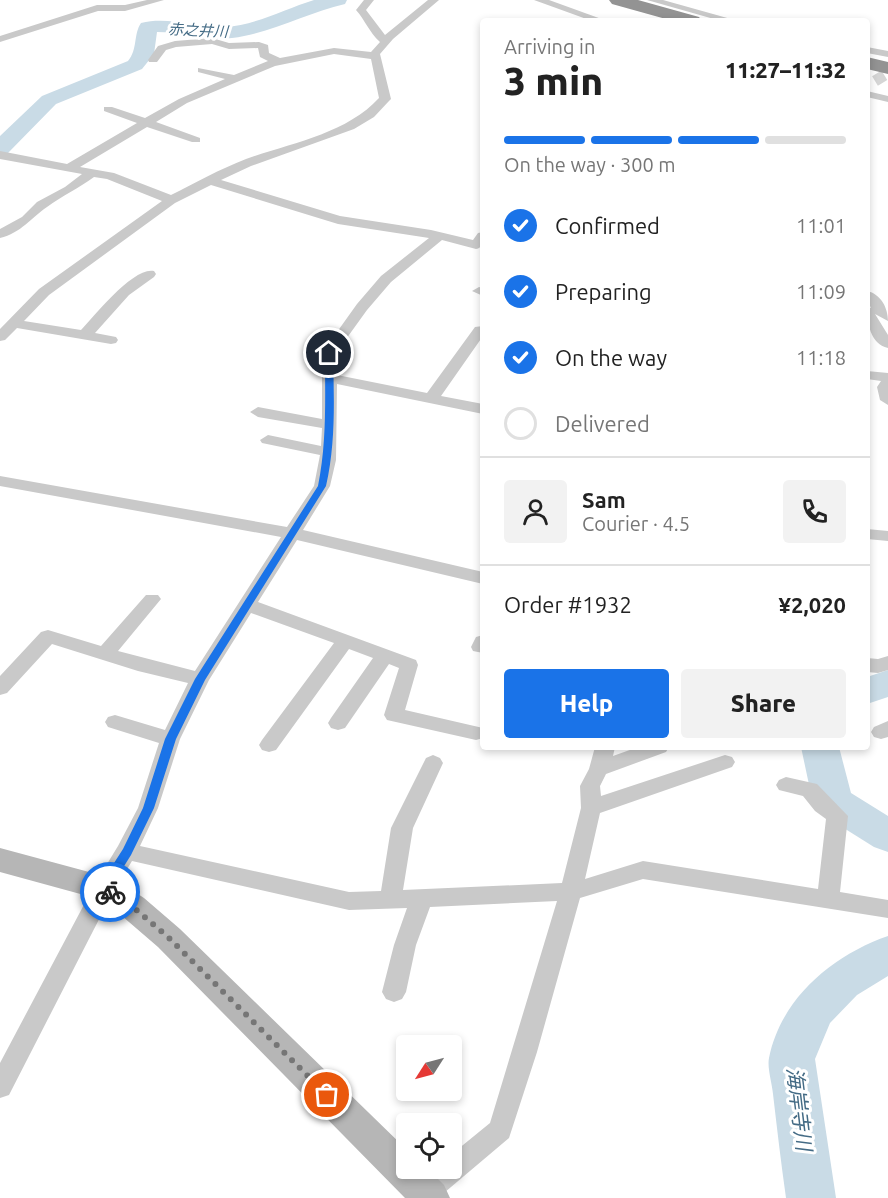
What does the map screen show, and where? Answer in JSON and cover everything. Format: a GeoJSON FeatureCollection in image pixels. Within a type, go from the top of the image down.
{"type":"FeatureCollection","features":[{"type":"Feature","properties":{"kind":"highway"},"geometry":{"type":"LineString","coordinates":[[593,0],[654,18]]}},
{"type":"Feature","properties":{"kind":"highway"},"geometry":{"type":"LineString","coordinates":[[618,0],[701,17]]}},
{"type":"Feature","properties":{"kind":"main road"},"geometry":{"type":"LineString","coordinates":[[0,860],[104,888],[133,907],[169,938],[427,1196]]}},
{"type":"Feature","properties":{"kind":"street"},"geometry":{"type":"LineString","coordinates":[[0,39],[97,8],[119,9],[159,0]]}},
{"type":"Feature","properties":{"kind":"street"},"geometry":{"type":"LineString","coordinates":[[369,0],[361,10],[368,16],[375,32],[385,41]]}},
{"type":"Feature","properties":{"kind":"street"},"geometry":{"type":"LineString","coordinates":[[374,56],[385,41],[434,0]]}},
{"type":"Feature","properties":{"kind":"street"},"geometry":{"type":"LineString","coordinates":[[539,0],[593,18]]}},
{"type":"Feature","properties":{"kind":"street"},"geometry":{"type":"LineString","coordinates":[[652,0],[701,17],[707,7],[701,1]]}},
{"type":"Feature","properties":{"kind":"street"},"geometry":{"type":"LineString","coordinates":[[153,60],[162,48],[175,44],[212,41],[230,46],[260,45],[264,47],[264,55],[267,58],[277,61]]}},
{"type":"Feature","properties":{"kind":"street"},"geometry":{"type":"LineString","coordinates":[[69,168],[183,101],[277,61],[334,51],[374,56]]}},
{"type":"Feature","properties":{"kind":"street"},"geometry":{"type":"LineString","coordinates":[[870,51],[888,54]]}},
{"type":"Feature","properties":{"kind":"street"},"geometry":{"type":"LineString","coordinates":[[5,330],[44,292],[171,200],[247,163],[350,127],[370,115],[385,99],[374,56]]}},
{"type":"Feature","properties":{"kind":"street"},"geometry":{"type":"LineString","coordinates":[[202,70],[236,80]]}},
{"type":"Feature","properties":{"kind":"street"},"geometry":{"type":"LineString","coordinates":[[870,95],[888,99]]}},
{"type":"Feature","properties":{"kind":"street"},"geometry":{"type":"LineString","coordinates":[[108,109],[196,140]]}},
{"type":"Feature","properties":{"kind":"street"},"geometry":{"type":"LineString","coordinates":[[2,155],[122,179],[171,200]]}},
{"type":"Feature","properties":{"kind":"street"},"geometry":{"type":"LineString","coordinates":[[0,234],[26,220],[41,205],[69,190],[91,173]]}},
{"type":"Feature","properties":{"kind":"street"},"geometry":{"type":"LineString","coordinates":[[211,181],[338,220],[480,242]]}},
{"type":"Feature","properties":{"kind":"street"},"geometry":{"type":"LineString","coordinates":[[0,1087],[104,888],[127,851],[148,808],[170,739],[200,679],[322,486],[330,425],[329,353],[362,307],[386,279],[438,237]]}},
{"type":"Feature","properties":{"kind":"street"},"geometry":{"type":"LineString","coordinates":[[85,335],[124,292],[149,274]]}},
{"type":"Feature","properties":{"kind":"street"},"geometry":{"type":"LineString","coordinates":[[870,296],[879,310],[888,317]]}},
{"type":"Feature","properties":{"kind":"street"},"geometry":{"type":"LineString","coordinates":[[870,317],[876,330],[888,344]]}},
{"type":"Feature","properties":{"kind":"street"},"geometry":{"type":"LineString","coordinates":[[5,330],[85,335],[111,340]]}},
{"type":"Feature","properties":{"kind":"street"},"geometry":{"type":"LineString","coordinates":[[431,399],[480,330]]}},
{"type":"Feature","properties":{"kind":"street"},"geometry":{"type":"LineString","coordinates":[[870,375],[888,377]]}},
{"type":"Feature","properties":{"kind":"street"},"geometry":{"type":"LineString","coordinates":[[329,378],[480,409]]}},
{"type":"Feature","properties":{"kind":"street"},"geometry":{"type":"LineString","coordinates":[[888,382],[885,387],[888,399]]}},
{"type":"Feature","properties":{"kind":"street"},"geometry":{"type":"LineString","coordinates":[[258,412],[330,425]]}},
{"type":"Feature","properties":{"kind":"street"},"geometry":{"type":"LineString","coordinates":[[268,440],[328,452]]}},
{"type":"Feature","properties":{"kind":"street"},"geometry":{"type":"LineString","coordinates":[[0,481],[291,533],[480,577]]}},
{"type":"Feature","properties":{"kind":"street"},"geometry":{"type":"LineString","coordinates":[[870,534],[888,536]]}},
{"type":"Feature","properties":{"kind":"street"},"geometry":{"type":"LineString","coordinates":[[105,654],[152,599]]}},
{"type":"Feature","properties":{"kind":"street"},"geometry":{"type":"LineString","coordinates":[[248,605],[409,665],[394,715],[476,733]]}},
{"type":"Feature","properties":{"kind":"street"},"geometry":{"type":"LineString","coordinates":[[0,688],[7,670],[48,636],[105,654],[200,679]]}},
{"type":"Feature","properties":{"kind":"street"},"geometry":{"type":"LineString","coordinates":[[269,745],[346,640]]}},
{"type":"Feature","properties":{"kind":"street"},"geometry":{"type":"LineString","coordinates":[[338,723],[385,655]]}},
{"type":"Feature","properties":{"kind":"street"},"geometry":{"type":"LineString","coordinates":[[870,665],[888,663]]}},
{"type":"Feature","properties":{"kind":"street"},"geometry":{"type":"LineString","coordinates":[[115,722],[170,739]]}},
{"type":"Feature","properties":{"kind":"street"},"geometry":{"type":"LineString","coordinates":[[427,1196],[500,1130],[571,892],[591,808],[590,786],[602,758],[643,750]]}},
{"type":"Feature","properties":{"kind":"street"},"geometry":{"type":"LineString","coordinates":[[591,808],[725,762]]}},
{"type":"Feature","properties":{"kind":"street"},"geometry":{"type":"LineString","coordinates":[[391,899],[402,828],[433,763]]}},
{"type":"Feature","properties":{"kind":"street"},"geometry":{"type":"LineString","coordinates":[[786,785],[810,790],[822,805],[837,816],[828,899]]}},
{"type":"Feature","properties":{"kind":"street"},"geometry":{"type":"LineString","coordinates":[[127,851],[349,901],[571,892],[643,870],[885,908]]}},
{"type":"Feature","properties":{"kind":"street"},"geometry":{"type":"LineString","coordinates":[[394,992],[405,945],[422,898]]}},
{"type":"Feature","properties":{"kind":"waterway","name":"赤之井川"},"geometry":{"type":"LineString","coordinates":[[0,148],[49,100],[135,65],[144,54],[148,27],[232,32],[259,26],[338,0]]}},
{"type":"Feature","properties":{"kind":"waterway","name":"海岸寺川"},"geometry":{"type":"LineString","coordinates":[[870,690],[888,683]]}},
{"type":"Feature","properties":{"kind":"waterway","name":"海岸寺川"},"geometry":{"type":"LineString","coordinates":[[821,750],[831,794],[837,804],[888,836]]}},
{"type":"Feature","properties":{"kind":"waterway","name":"海岸寺川"},"geometry":{"type":"LineString","coordinates":[[811,1198],[792,1059],[801,1033],[814,1009],[841,982],[888,954]]}},
{"type":"Feature","properties":{"kind":"tunnel"},"geometry":{"type":"LineString","coordinates":[[875,81],[888,73]]}},
{"type":"Feature","properties":{"kind":"way so far"},"geometry":{"type":"LineString","coordinates":[[110,892],[133,907],[169,938],[327,1095]]}},
{"type":"Feature","properties":{"kind":"route"},"geometry":{"type":"LineString","coordinates":[[110,892],[104,888],[127,851],[148,808],[170,739],[200,679],[322,486],[328,460],[330,425],[329,353]]}}]}
